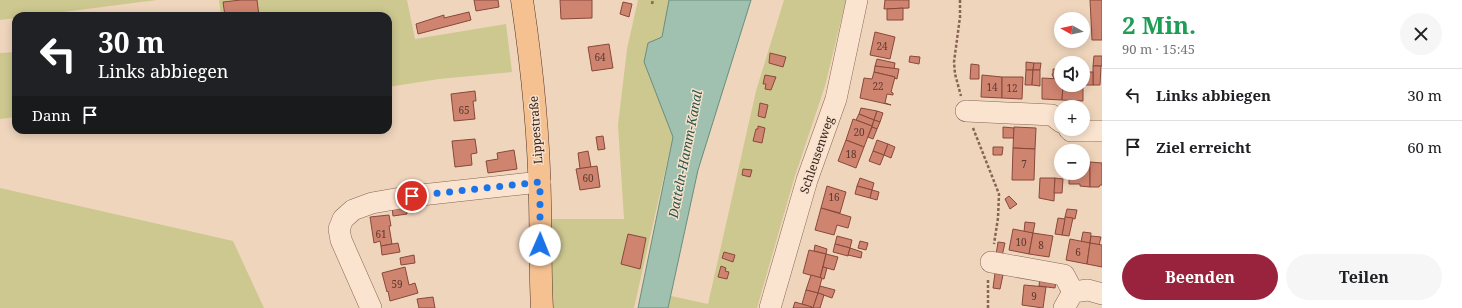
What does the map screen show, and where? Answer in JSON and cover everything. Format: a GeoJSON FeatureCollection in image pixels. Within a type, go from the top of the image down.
{"type":"FeatureCollection","features":[{"type":"Feature","properties":{"kind":"main road","name":"Lippestraße"},"geometry":{"type":"LineString","coordinates":[[522,0],[531,71],[540,182],[540,273],[542,308]]}},
{"type":"Feature","properties":{"kind":"street","name":"Schleusenweg"},"geometry":{"type":"LineString","coordinates":[[770,308],[807,180],[836,99],[857,0]]}},
{"type":"Feature","properties":{"kind":"street"},"geometry":{"type":"LineString","coordinates":[[966,111],[1052,115],[1054,117]]}},
{"type":"Feature","properties":{"kind":"street"},"geometry":{"type":"LineString","coordinates":[[1090,130],[1102,131]]}},
{"type":"Feature","properties":{"kind":"street"},"geometry":{"type":"LineString","coordinates":[[371,308],[341,240],[338,229],[343,218],[353,210],[372,203],[412,196],[540,182]]}},
{"type":"Feature","properties":{"kind":"street"},"geometry":{"type":"LineString","coordinates":[[991,262],[1064,275],[1069,300],[1088,290],[1102,294]]}},
{"type":"Feature","properties":{"kind":"path"},"geometry":{"type":"LineString","coordinates":[[652,4],[653,0]]}},
{"type":"Feature","properties":{"kind":"path"},"geometry":{"type":"LineString","coordinates":[[960,0],[960,17],[954,62],[955,74],[966,111],[999,194],[998,218],[988,286],[988,308]]}},
{"type":"Feature","properties":{"kind":"shaded area"},"geometry":{"type":"Polygon","coordinates":[[[0,0],[157,0],[63,12],[12,12],[12,18],[0,20],[0,0]]]}},
{"type":"Feature","properties":{"kind":"shaded area"},"geometry":{"type":"Polygon","coordinates":[[[219,0],[407,0],[415,39],[506,24],[512,72],[439,79],[392,86],[392,12],[220,12],[219,0]]]}},
{"type":"Feature","properties":{"kind":"shaded area"},"geometry":{"type":"Polygon","coordinates":[[[638,0],[669,0],[662,37],[644,62],[673,136],[634,308],[544,308],[542,219],[624,219],[618,125],[627,49],[638,0]]]}},
{"type":"Feature","properties":{"kind":"shaded area"},"geometry":{"type":"Polygon","coordinates":[[[784,0],[846,0],[825,86],[794,179],[757,308],[668,308],[671,296],[708,304],[756,91],[784,0]]]}},
{"type":"Feature","properties":{"kind":"shaded area"},"geometry":{"type":"Polygon","coordinates":[[[12,52],[12,118],[0,119],[0,53],[12,52]]]}},
{"type":"Feature","properties":{"kind":"shaded area"},"geometry":{"type":"Polygon","coordinates":[[[0,188],[233,241],[264,308],[0,308],[0,188]]]}},
{"type":"Feature","properties":{"kind":"water","name":"Datteln-Hamm-Kanal"},"geometry":{"type":"Polygon","coordinates":[[[669,0],[751,0],[698,170],[668,308],[638,308],[673,137],[644,62],[648,43],[662,37],[669,0]]]}},
{"type":"Feature","properties":{"kind":"building"},"geometry":{"type":"Polygon","coordinates":[[[257,0],[258,12],[224,12],[223,2],[257,0]]]}},
{"type":"Feature","properties":{"kind":"building"},"geometry":{"type":"Polygon","coordinates":[[[474,0],[498,0],[499,7],[476,11],[474,0]]]}},
{"type":"Feature","properties":{"kind":"building"},"geometry":{"type":"Polygon","coordinates":[[[560,0],[592,0],[592,18],[561,19],[560,0]]]}},
{"type":"Feature","properties":{"kind":"building"},"geometry":{"type":"Polygon","coordinates":[[[885,0],[909,0],[909,8],[884,9],[885,0]]]}},
{"type":"Feature","properties":{"kind":"building"},"geometry":{"type":"Polygon","coordinates":[[[1090,0],[1102,0],[1102,40],[1092,40],[1090,0]]]}},
{"type":"Feature","properties":{"kind":"building"},"geometry":{"type":"Polygon","coordinates":[[[623,2],[632,4],[629,17],[620,14],[623,2]]]}},
{"type":"Feature","properties":{"kind":"building"},"geometry":{"type":"Polygon","coordinates":[[[903,8],[903,20],[887,20],[887,9],[903,8]]]}},
{"type":"Feature","properties":{"kind":"building"},"geometry":{"type":"Polygon","coordinates":[[[469,12],[471,20],[418,34],[416,24],[444,15],[444,18],[469,12]]]}},
{"type":"Feature","properties":{"kind":"building"},"geometry":{"type":"Polygon","coordinates":[[[875,32],[895,37],[890,59],[870,55],[875,32]]]}},
{"type":"Feature","properties":{"kind":"building"},"geometry":{"type":"Polygon","coordinates":[[[609,44],[613,68],[592,71],[588,47],[609,44]]]}},
{"type":"Feature","properties":{"kind":"building"},"geometry":{"type":"Polygon","coordinates":[[[770,53],[786,57],[783,67],[769,63],[770,53]]]}},
{"type":"Feature","properties":{"kind":"building"},"geometry":{"type":"Polygon","coordinates":[[[910,56],[920,57],[919,64],[909,62],[910,56]]]}},
{"type":"Feature","properties":{"kind":"building"},"geometry":{"type":"Polygon","coordinates":[[[1094,56],[1102,56],[1102,66],[1093,66],[1094,56]]]}},
{"type":"Feature","properties":{"kind":"building"},"geometry":{"type":"Polygon","coordinates":[[[877,59],[895,63],[894,69],[875,66],[877,59]]]}},
{"type":"Feature","properties":{"kind":"building"},"geometry":{"type":"Polygon","coordinates":[[[1026,62],[1034,63],[1033,70],[1026,70],[1026,62]]]}},
{"type":"Feature","properties":{"kind":"building"},"geometry":{"type":"Polygon","coordinates":[[[1034,63],[1041,63],[1040,70],[1033,70],[1034,63]]]}},
{"type":"Feature","properties":{"kind":"building"},"geometry":{"type":"Polygon","coordinates":[[[971,64],[979,65],[979,79],[970,79],[971,64]]]}},
{"type":"Feature","properties":{"kind":"building"},"geometry":{"type":"Polygon","coordinates":[[[875,66],[899,69],[897,79],[894,78],[895,77],[874,72],[875,66]]]}},
{"type":"Feature","properties":{"kind":"building"},"geometry":{"type":"Polygon","coordinates":[[[1093,66],[1101,66],[1100,85],[1093,85],[1093,66]]]}},
{"type":"Feature","properties":{"kind":"building"},"geometry":{"type":"Polygon","coordinates":[[[1026,70],[1033,70],[1032,85],[1025,85],[1026,70]]]}},
{"type":"Feature","properties":{"kind":"building"},"geometry":{"type":"Polygon","coordinates":[[[1033,70],[1040,70],[1040,86],[1032,85],[1033,70]]]}},
{"type":"Feature","properties":{"kind":"building"},"geometry":{"type":"Polygon","coordinates":[[[874,72],[895,77],[891,92],[893,95],[887,94],[885,103],[891,105],[860,98],[864,78],[872,79],[874,72]]]}},
{"type":"Feature","properties":{"kind":"building"},"geometry":{"type":"Polygon","coordinates":[[[1090,72],[1093,72],[1093,85],[1090,85],[1090,72]]]}},
{"type":"Feature","properties":{"kind":"building"},"geometry":{"type":"Polygon","coordinates":[[[765,75],[776,77],[771,90],[765,89],[766,84],[763,84],[765,75]]]}},
{"type":"Feature","properties":{"kind":"building"},"geometry":{"type":"Polygon","coordinates":[[[982,75],[1002,77],[1002,98],[981,97],[982,75]]]}},
{"type":"Feature","properties":{"kind":"building"},"geometry":{"type":"Polygon","coordinates":[[[1002,77],[1023,77],[1022,99],[1002,98],[1002,77]]]}},
{"type":"Feature","properties":{"kind":"building"},"geometry":{"type":"Polygon","coordinates":[[[1042,78],[1054,79],[1054,92],[1063,92],[1062,100],[1042,99],[1042,78]]]}},
{"type":"Feature","properties":{"kind":"building"},"geometry":{"type":"Polygon","coordinates":[[[475,91],[476,101],[473,101],[475,119],[454,121],[451,94],[475,91]]]}},
{"type":"Feature","properties":{"kind":"building"},"geometry":{"type":"Polygon","coordinates":[[[1063,92],[1083,92],[1083,100],[1062,100],[1063,92]]]}},
{"type":"Feature","properties":{"kind":"building"},"geometry":{"type":"Polygon","coordinates":[[[760,103],[768,105],[765,118],[758,116],[760,103]]]}},
{"type":"Feature","properties":{"kind":"building"},"geometry":{"type":"Polygon","coordinates":[[[861,108],[877,111],[874,120],[859,114],[861,108]]]}},
{"type":"Feature","properties":{"kind":"building"},"geometry":{"type":"Polygon","coordinates":[[[877,111],[883,113],[880,122],[874,120],[877,111]]]}},
{"type":"Feature","properties":{"kind":"building"},"geometry":{"type":"Polygon","coordinates":[[[859,114],[874,120],[872,126],[856,120],[859,114]]]}},
{"type":"Feature","properties":{"kind":"building"},"geometry":{"type":"Polygon","coordinates":[[[853,119],[872,126],[864,147],[846,140],[853,119]]]}},
{"type":"Feature","properties":{"kind":"building"},"geometry":{"type":"Polygon","coordinates":[[[874,120],[880,122],[877,129],[872,127],[874,120]]]}},
{"type":"Feature","properties":{"kind":"building"},"geometry":{"type":"Polygon","coordinates":[[[758,126],[765,128],[762,143],[753,141],[758,126]]]}},
{"type":"Feature","properties":{"kind":"building"},"geometry":{"type":"Polygon","coordinates":[[[872,127],[877,129],[873,139],[868,137],[872,127]]]}},
{"type":"Feature","properties":{"kind":"building"},"geometry":{"type":"Polygon","coordinates":[[[1003,127],[1014,128],[1014,138],[1003,138],[1003,127]]]}},
{"type":"Feature","properties":{"kind":"building"},"geometry":{"type":"Polygon","coordinates":[[[1014,127],[1036,128],[1035,149],[1013,148],[1014,127]]]}},
{"type":"Feature","properties":{"kind":"building"},"geometry":{"type":"Polygon","coordinates":[[[603,136],[605,149],[598,150],[596,137],[603,136]]]}},
{"type":"Feature","properties":{"kind":"building"},"geometry":{"type":"Polygon","coordinates":[[[475,139],[477,153],[471,154],[472,165],[455,167],[452,141],[475,139]]]}},
{"type":"Feature","properties":{"kind":"building"},"geometry":{"type":"Polygon","coordinates":[[[846,140],[864,147],[856,168],[838,161],[846,140]]]}},
{"type":"Feature","properties":{"kind":"building"},"geometry":{"type":"Polygon","coordinates":[[[877,140],[888,144],[884,155],[873,151],[877,140]]]}},
{"type":"Feature","properties":{"kind":"building"},"geometry":{"type":"Polygon","coordinates":[[[888,144],[895,147],[891,158],[884,155],[888,144]]]}},
{"type":"Feature","properties":{"kind":"building"},"geometry":{"type":"Polygon","coordinates":[[[993,147],[1003,147],[1002,155],[993,155],[993,147]]]}},
{"type":"Feature","properties":{"kind":"building"},"geometry":{"type":"Polygon","coordinates":[[[1013,148],[1035,149],[1034,180],[1012,180],[1013,148]]]}},
{"type":"Feature","properties":{"kind":"building"},"geometry":{"type":"Polygon","coordinates":[[[514,150],[517,169],[488,173],[486,161],[498,159],[497,153],[514,150]]]}},
{"type":"Feature","properties":{"kind":"building"},"geometry":{"type":"Polygon","coordinates":[[[588,151],[591,167],[580,169],[578,153],[588,151]]]}},
{"type":"Feature","properties":{"kind":"building"},"geometry":{"type":"Polygon","coordinates":[[[873,151],[884,155],[880,165],[869,161],[873,151]]]}},
{"type":"Feature","properties":{"kind":"building"},"geometry":{"type":"Polygon","coordinates":[[[1090,162],[1102,163],[1102,185],[1099,187],[1090,187],[1090,162]]]}},
{"type":"Feature","properties":{"kind":"building"},"geometry":{"type":"Polygon","coordinates":[[[597,166],[600,187],[580,190],[576,169],[597,166]]]}},
{"type":"Feature","properties":{"kind":"building"},"geometry":{"type":"Polygon","coordinates":[[[743,169],[752,170],[750,177],[742,175],[743,169]]]}},
{"type":"Feature","properties":{"kind":"building"},"geometry":{"type":"Polygon","coordinates":[[[860,178],[874,183],[872,190],[857,186],[860,178]]]}},
{"type":"Feature","properties":{"kind":"building"},"geometry":{"type":"Polygon","coordinates":[[[1040,178],[1054,178],[1054,201],[1039,198],[1040,178]]]}},
{"type":"Feature","properties":{"kind":"building"},"geometry":{"type":"Polygon","coordinates":[[[1055,180],[1063,180],[1062,193],[1054,193],[1055,180]]]}},
{"type":"Feature","properties":{"kind":"building"},"geometry":{"type":"Polygon","coordinates":[[[1069,180],[1090,180],[1090,187],[1080,186],[1080,184],[1069,184],[1069,180]]]}},
{"type":"Feature","properties":{"kind":"building"},"geometry":{"type":"Polygon","coordinates":[[[827,186],[846,192],[840,213],[821,208],[827,186]]]}},
{"type":"Feature","properties":{"kind":"building"},"geometry":{"type":"Polygon","coordinates":[[[857,186],[872,190],[870,198],[855,194],[857,186]]]}},
{"type":"Feature","properties":{"kind":"building"},"geometry":{"type":"Polygon","coordinates":[[[872,190],[879,192],[877,200],[870,198],[872,190]]]}},
{"type":"Feature","properties":{"kind":"building"},"geometry":{"type":"Polygon","coordinates":[[[1009,196],[1017,204],[1010,209],[1005,199],[1009,196]]]}},
{"type":"Feature","properties":{"kind":"building"},"geometry":{"type":"Polygon","coordinates":[[[406,205],[407,214],[393,216],[392,207],[406,205]]]}},
{"type":"Feature","properties":{"kind":"building"},"geometry":{"type":"Polygon","coordinates":[[[821,208],[851,217],[848,228],[837,225],[834,235],[815,230],[821,208]]]}},
{"type":"Feature","properties":{"kind":"building"},"geometry":{"type":"Polygon","coordinates":[[[1067,209],[1077,210],[1075,219],[1065,217],[1067,209]]]}},
{"type":"Feature","properties":{"kind":"building"},"geometry":{"type":"Polygon","coordinates":[[[389,215],[392,244],[381,246],[380,241],[374,243],[370,217],[389,215]]]}},
{"type":"Feature","properties":{"kind":"building"},"geometry":{"type":"Polygon","coordinates":[[[1065,217],[1073,218],[1069,236],[1062,235],[1065,217]]]}},
{"type":"Feature","properties":{"kind":"building"},"geometry":{"type":"Polygon","coordinates":[[[1058,218],[1065,219],[1062,235],[1055,234],[1058,218]]]}},
{"type":"Feature","properties":{"kind":"building"},"geometry":{"type":"Polygon","coordinates":[[[1025,222],[1035,223],[1033,233],[1024,232],[1025,222]]]}},
{"type":"Feature","properties":{"kind":"building"},"geometry":{"type":"Polygon","coordinates":[[[1013,229],[1033,233],[1029,254],[1009,250],[1013,229]]]}},
{"type":"Feature","properties":{"kind":"building"},"geometry":{"type":"Polygon","coordinates":[[[1083,232],[1091,233],[1090,243],[1081,242],[1083,232]]]}},
{"type":"Feature","properties":{"kind":"building"},"geometry":{"type":"Polygon","coordinates":[[[1033,233],[1053,236],[1049,257],[1029,254],[1033,233]]]}},
{"type":"Feature","properties":{"kind":"building"},"geometry":{"type":"Polygon","coordinates":[[[628,234],[646,238],[640,269],[621,264],[628,234]]]}},
{"type":"Feature","properties":{"kind":"building"},"geometry":{"type":"Polygon","coordinates":[[[837,236],[852,240],[850,248],[835,244],[837,236]]]}},
{"type":"Feature","properties":{"kind":"building"},"geometry":{"type":"Polygon","coordinates":[[[1091,236],[1101,237],[1099,245],[1090,243],[1091,236]]]}},
{"type":"Feature","properties":{"kind":"building"},"geometry":{"type":"Polygon","coordinates":[[[1070,239],[1090,243],[1087,264],[1066,260],[1070,239]]]}},
{"type":"Feature","properties":{"kind":"building"},"geometry":{"type":"Polygon","coordinates":[[[860,241],[868,243],[866,250],[858,248],[860,241]]]}},
{"type":"Feature","properties":{"kind":"building"},"geometry":{"type":"Polygon","coordinates":[[[998,242],[1005,243],[1002,256],[996,255],[998,242]]]}},
{"type":"Feature","properties":{"kind":"building"},"geometry":{"type":"Polygon","coordinates":[[[398,243],[400,252],[382,255],[381,246],[398,243]]]}},
{"type":"Feature","properties":{"kind":"building"},"geometry":{"type":"Polygon","coordinates":[[[1090,243],[1102,245],[1102,267],[1087,264],[1090,243]]]}},
{"type":"Feature","properties":{"kind":"building"},"geometry":{"type":"Polygon","coordinates":[[[835,244],[850,248],[848,256],[833,252],[835,244]]]}},
{"type":"Feature","properties":{"kind":"building"},"geometry":{"type":"Polygon","coordinates":[[[815,245],[827,249],[826,254],[814,251],[815,245]]]}},
{"type":"Feature","properties":{"kind":"building"},"geometry":{"type":"Polygon","coordinates":[[[850,248],[862,252],[861,258],[848,255],[850,248]]]}},
{"type":"Feature","properties":{"kind":"building"},"geometry":{"type":"Polygon","coordinates":[[[809,250],[826,254],[820,278],[803,273],[809,250]]]}},
{"type":"Feature","properties":{"kind":"building"},"geometry":{"type":"Polygon","coordinates":[[[724,252],[735,255],[733,262],[722,258],[724,252]]]}},
{"type":"Feature","properties":{"kind":"building"},"geometry":{"type":"Polygon","coordinates":[[[826,254],[838,257],[834,270],[823,267],[826,254]]]}},
{"type":"Feature","properties":{"kind":"building"},"geometry":{"type":"Polygon","coordinates":[[[414,255],[415,263],[401,265],[400,258],[414,255]]]}},
{"type":"Feature","properties":{"kind":"building"},"geometry":{"type":"Polygon","coordinates":[[[721,266],[726,268],[725,271],[729,272],[727,279],[718,277],[721,266]]]}},
{"type":"Feature","properties":{"kind":"building"},"geometry":{"type":"Polygon","coordinates":[[[405,267],[409,285],[415,283],[418,293],[390,301],[382,273],[405,267]]]}},
{"type":"Feature","properties":{"kind":"building"},"geometry":{"type":"Polygon","coordinates":[[[823,267],[827,268],[824,279],[820,278],[823,267]]]}},
{"type":"Feature","properties":{"kind":"building"},"geometry":{"type":"Polygon","coordinates":[[[995,273],[1003,275],[1000,289],[993,288],[995,273]]]}},
{"type":"Feature","properties":{"kind":"building"},"geometry":{"type":"Polygon","coordinates":[[[811,275],[822,278],[818,293],[806,290],[811,275]]]}},
{"type":"Feature","properties":{"kind":"building"},"geometry":{"type":"Polygon","coordinates":[[[1040,277],[1056,279],[1055,288],[1039,286],[1040,277]]]}},
{"type":"Feature","properties":{"kind":"building"},"geometry":{"type":"Polygon","coordinates":[[[1024,285],[1046,287],[1043,308],[1022,305],[1024,285]]]}},
{"type":"Feature","properties":{"kind":"building"},"geometry":{"type":"Polygon","coordinates":[[[820,286],[835,290],[832,298],[818,293],[820,286]]]}},
{"type":"Feature","properties":{"kind":"building"},"geometry":{"type":"Polygon","coordinates":[[[806,290],[818,293],[813,308],[802,304],[806,290]]]}},
{"type":"Feature","properties":{"kind":"building"},"geometry":{"type":"Polygon","coordinates":[[[818,293],[824,295],[820,308],[813,308],[818,293]]]}},
{"type":"Feature","properties":{"kind":"building"},"geometry":{"type":"Polygon","coordinates":[[[433,297],[435,308],[419,308],[417,299],[433,297]]]}},
{"type":"Feature","properties":{"kind":"building"},"geometry":{"type":"Polygon","coordinates":[[[795,302],[812,307],[793,308],[795,302]]]}},
{"type":"Feature","properties":{"kind":"route"},"geometry":{"type":"LineString","coordinates":[[412,196],[540,182],[540,245]]}}]}
